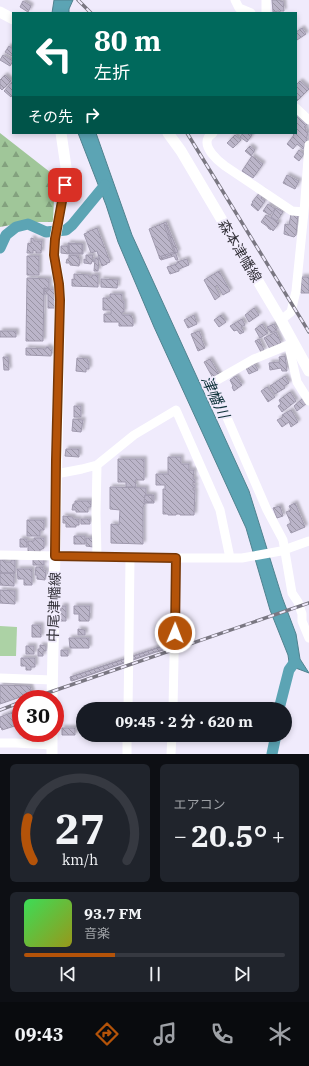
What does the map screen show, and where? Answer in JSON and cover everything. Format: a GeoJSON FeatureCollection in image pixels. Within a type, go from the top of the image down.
{"type":"FeatureCollection","features":[{"type":"Feature","properties":{"kind":"main road","name":"中尾津幡線"},"geometry":{"type":"LineString","coordinates":[[52,690],[60,300],[54,255],[55,239],[65,185],[66,167],[61,134]]}},
{"type":"Feature","properties":{"kind":"main road","name":"森本津幡線"},"geometry":{"type":"LineString","coordinates":[[169,134],[281,320],[309,371]]}},
{"type":"Feature","properties":{"kind":"street"},"geometry":{"type":"LineString","coordinates":[[235,0],[239,8],[249,12]]}},
{"type":"Feature","properties":{"kind":"street"},"geometry":{"type":"LineString","coordinates":[[266,0],[266,12]]}},
{"type":"Feature","properties":{"kind":"street"},"geometry":{"type":"LineString","coordinates":[[297,109],[309,120]]}},
{"type":"Feature","properties":{"kind":"street"},"geometry":{"type":"LineString","coordinates":[[211,134],[208,139],[207,146],[216,159],[292,211],[304,212]]}},
{"type":"Feature","properties":{"kind":"street"},"geometry":{"type":"LineString","coordinates":[[281,320],[291,312],[296,291],[309,145]]}},
{"type":"Feature","properties":{"kind":"street"},"geometry":{"type":"LineString","coordinates":[[293,343],[290,351],[297,382],[309,401]]}},
{"type":"Feature","properties":{"kind":"street"},"geometry":{"type":"LineString","coordinates":[[293,343],[254,359],[212,383],[266,510],[283,540],[283,550],[292,593],[298,602],[302,614],[302,621],[309,638]]}},
{"type":"Feature","properties":{"kind":"street"},"geometry":{"type":"LineString","coordinates":[[56,474],[96,465],[134,435],[176,410],[220,510],[230,558]]}},
{"type":"Feature","properties":{"kind":"street"},"geometry":{"type":"LineString","coordinates":[[96,465],[96,557]]}},
{"type":"Feature","properties":{"kind":"street"},"geometry":{"type":"LineString","coordinates":[[0,556],[242,558],[283,550],[309,541]]}},
{"type":"Feature","properties":{"kind":"street"},"geometry":{"type":"LineString","coordinates":[[128,702],[130,558]]}},
{"type":"Feature","properties":{"kind":"street"},"geometry":{"type":"LineString","coordinates":[[173,702],[176,558]]}},
{"type":"Feature","properties":{"kind":"street"},"geometry":{"type":"LineString","coordinates":[[0,678],[52,680]]}},
{"type":"Feature","properties":{"kind":"street"},"geometry":{"type":"LineString","coordinates":[[127,742],[127,754]]}},
{"type":"Feature","properties":{"kind":"street"},"geometry":{"type":"LineString","coordinates":[[171,754],[172,742]]}},
{"type":"Feature","properties":{"kind":"street"},"geometry":{"type":"LineString","coordinates":[[0,744],[16,743],[52,750]]}},
{"type":"Feature","properties":{"kind":"green space"},"geometry":{"type":"Polygon","coordinates":[[[0,133],[55,176],[53,222],[26,222],[0,227],[0,133]]]}},
{"type":"Feature","properties":{"kind":"green space"},"geometry":{"type":"Polygon","coordinates":[[[0,626],[17,627],[16,656],[0,656],[0,626]]]}},
{"type":"Feature","properties":{"kind":"water"},"geometry":{"type":"Polygon","coordinates":[[[54,0],[73,0],[69,12],[52,12],[54,0]]]}},
{"type":"Feature","properties":{"kind":"water"},"geometry":{"type":"Polygon","coordinates":[[[78,134],[96,134],[132,235],[249,491],[282,597],[296,634],[300,659],[309,673],[293,667],[289,670],[288,655],[270,610],[246,528],[154,327],[118,242],[106,205],[78,134]]]}},
{"type":"Feature","properties":{"kind":"building"},"geometry":{"type":"Polygon","coordinates":[[[272,0],[283,1],[284,11],[273,12],[272,0]]]}},
{"type":"Feature","properties":{"kind":"building"},"geometry":{"type":"Polygon","coordinates":[[[23,1],[31,6],[28,12],[20,7],[23,1]]]}},
{"type":"Feature","properties":{"kind":"building"},"geometry":{"type":"Polygon","coordinates":[[[302,28],[306,34],[297,40],[297,31],[302,28]]]}},
{"type":"Feature","properties":{"kind":"building"},"geometry":{"type":"Polygon","coordinates":[[[9,46],[12,48],[12,56],[5,52],[9,46]]]}},
{"type":"Feature","properties":{"kind":"building"},"geometry":{"type":"Polygon","coordinates":[[[3,55],[12,60],[12,63],[10,66],[0,60],[3,55]]]}},
{"type":"Feature","properties":{"kind":"building"},"geometry":{"type":"Polygon","coordinates":[[[5,75],[11,81],[2,90],[0,88],[0,80],[5,75]]]}},
{"type":"Feature","properties":{"kind":"building"},"geometry":{"type":"Polygon","coordinates":[[[300,81],[309,89],[297,101],[297,84],[300,81]]]}},
{"type":"Feature","properties":{"kind":"building"},"geometry":{"type":"Polygon","coordinates":[[[12,82],[11,97],[4,91],[12,82]]]}},
{"type":"Feature","properties":{"kind":"building"},"geometry":{"type":"Polygon","coordinates":[[[297,112],[309,122],[304,127],[308,132],[307,141],[303,149],[297,144],[293,149],[287,144],[294,135],[293,134],[297,134],[297,112]]]}},
{"type":"Feature","properties":{"kind":"building"},"geometry":{"type":"Polygon","coordinates":[[[242,134],[252,135],[247,142],[240,137],[242,134]]]}},
{"type":"Feature","properties":{"kind":"building"},"geometry":{"type":"Polygon","coordinates":[[[235,135],[241,140],[233,148],[227,143],[235,135]]]}},
{"type":"Feature","properties":{"kind":"building"},"geometry":{"type":"Polygon","coordinates":[[[250,146],[255,150],[251,156],[245,151],[250,146]]]}},
{"type":"Feature","properties":{"kind":"building"},"geometry":{"type":"Polygon","coordinates":[[[299,150],[304,154],[299,161],[294,157],[299,150]]]}},
{"type":"Feature","properties":{"kind":"building"},"geometry":{"type":"Polygon","coordinates":[[[252,156],[263,164],[253,178],[242,171],[252,156]]]}},
{"type":"Feature","properties":{"kind":"building"},"geometry":{"type":"Polygon","coordinates":[[[287,175],[299,181],[295,189],[283,183],[287,175]]]}},
{"type":"Feature","properties":{"kind":"building"},"geometry":{"type":"Polygon","coordinates":[[[261,191],[264,194],[261,198],[265,201],[258,211],[251,205],[261,191]]]}},
{"type":"Feature","properties":{"kind":"building"},"geometry":{"type":"Polygon","coordinates":[[[268,204],[275,209],[270,215],[263,211],[268,204]]]}},
{"type":"Feature","properties":{"kind":"building"},"geometry":{"type":"Polygon","coordinates":[[[276,208],[283,212],[277,221],[271,217],[276,208]]]}},
{"type":"Feature","properties":{"kind":"building"},"geometry":{"type":"Polygon","coordinates":[[[291,214],[298,215],[296,235],[294,237],[284,234],[285,224],[289,225],[291,214]]]}},
{"type":"Feature","properties":{"kind":"building"},"geometry":{"type":"Polygon","coordinates":[[[266,215],[279,223],[273,231],[261,222],[266,215]]]}},
{"type":"Feature","properties":{"kind":"building"},"geometry":{"type":"Polygon","coordinates":[[[166,222],[178,252],[160,259],[149,229],[166,222]]]}},
{"type":"Feature","properties":{"kind":"building"},"geometry":{"type":"Polygon","coordinates":[[[164,225],[166,225],[178,260],[176,260],[174,256],[161,260],[159,257],[174,252],[164,225]]]}},
{"type":"Feature","properties":{"kind":"building"},"geometry":{"type":"Polygon","coordinates":[[[97,228],[110,262],[102,266],[97,251],[91,253],[84,234],[97,228]]]}},
{"type":"Feature","properties":{"kind":"building"},"geometry":{"type":"Polygon","coordinates":[[[31,238],[34,239],[34,241],[42,241],[41,253],[36,253],[36,251],[33,250],[33,253],[27,253],[28,243],[31,244],[31,238]]]}},
{"type":"Feature","properties":{"kind":"building"},"geometry":{"type":"Polygon","coordinates":[[[68,243],[82,244],[82,253],[68,253],[68,243]]]}},
{"type":"Feature","properties":{"kind":"building"},"geometry":{"type":"Polygon","coordinates":[[[69,244],[83,244],[83,254],[69,254],[69,244]]]}},
{"type":"Feature","properties":{"kind":"building"},"geometry":{"type":"Polygon","coordinates":[[[61,246],[69,246],[69,254],[61,253],[61,246]]]}},
{"type":"Feature","properties":{"kind":"building"},"geometry":{"type":"Polygon","coordinates":[[[69,255],[79,256],[79,266],[66,263],[67,259],[69,259],[69,255]]]}},
{"type":"Feature","properties":{"kind":"building"},"geometry":{"type":"Polygon","coordinates":[[[86,255],[93,255],[92,259],[94,262],[92,261],[91,264],[84,263],[84,259],[86,260],[86,255]]]}},
{"type":"Feature","properties":{"kind":"building"},"geometry":{"type":"Polygon","coordinates":[[[27,256],[39,256],[39,275],[27,275],[27,256]]]}},
{"type":"Feature","properties":{"kind":"building"},"geometry":{"type":"Polygon","coordinates":[[[95,258],[99,258],[98,271],[94,271],[95,258]]]}},
{"type":"Feature","properties":{"kind":"building"},"geometry":{"type":"Polygon","coordinates":[[[187,259],[189,265],[170,274],[167,267],[187,259]]]}},
{"type":"Feature","properties":{"kind":"building"},"geometry":{"type":"Polygon","coordinates":[[[219,271],[230,291],[223,295],[217,285],[215,287],[220,296],[215,300],[204,280],[219,271]]]}},
{"type":"Feature","properties":{"kind":"building"},"geometry":{"type":"Polygon","coordinates":[[[74,274],[89,275],[89,277],[92,277],[92,275],[98,275],[98,287],[72,286],[74,274]]]}},
{"type":"Feature","properties":{"kind":"building"},"geometry":{"type":"Polygon","coordinates":[[[301,277],[309,277],[309,293],[301,293],[301,277]]]}},
{"type":"Feature","properties":{"kind":"building"},"geometry":{"type":"Polygon","coordinates":[[[27,278],[49,279],[49,289],[44,288],[43,341],[26,341],[27,278]]]}},
{"type":"Feature","properties":{"kind":"building"},"geometry":{"type":"Polygon","coordinates":[[[101,279],[118,280],[117,288],[101,287],[101,279]]]}},
{"type":"Feature","properties":{"kind":"building"},"geometry":{"type":"Polygon","coordinates":[[[44,288],[46,291],[48,291],[48,289],[56,289],[56,308],[48,308],[48,294],[44,294],[44,288]]]}},
{"type":"Feature","properties":{"kind":"building"},"geometry":{"type":"Polygon","coordinates":[[[110,294],[122,294],[122,301],[124,301],[124,312],[122,312],[122,315],[131,315],[133,326],[119,326],[119,322],[104,322],[104,314],[111,314],[111,310],[103,310],[103,298],[110,298],[110,294]]]}},
{"type":"Feature","properties":{"kind":"building"},"geometry":{"type":"Polygon","coordinates":[[[254,308],[259,315],[249,322],[245,315],[254,308]]]}},
{"type":"Feature","properties":{"kind":"building"},"geometry":{"type":"Polygon","coordinates":[[[194,315],[197,324],[188,328],[184,320],[194,315]]]}},
{"type":"Feature","properties":{"kind":"building"},"geometry":{"type":"Polygon","coordinates":[[[221,315],[226,322],[219,327],[214,320],[221,315]]]}},
{"type":"Feature","properties":{"kind":"building"},"geometry":{"type":"Polygon","coordinates":[[[242,319],[245,325],[241,327],[244,332],[240,334],[237,330],[234,331],[230,326],[242,319]]]}},
{"type":"Feature","properties":{"kind":"building"},"geometry":{"type":"Polygon","coordinates":[[[262,324],[268,333],[260,338],[255,329],[262,324]]]}},
{"type":"Feature","properties":{"kind":"building"},"geometry":{"type":"Polygon","coordinates":[[[274,324],[277,330],[271,333],[267,327],[274,324]]]}},
{"type":"Feature","properties":{"kind":"building"},"geometry":{"type":"Polygon","coordinates":[[[0,331],[16,331],[16,337],[0,337],[0,331]]]}},
{"type":"Feature","properties":{"kind":"building"},"geometry":{"type":"Polygon","coordinates":[[[199,331],[205,348],[198,351],[191,334],[199,331]]]}},
{"type":"Feature","properties":{"kind":"building"},"geometry":{"type":"Polygon","coordinates":[[[276,332],[281,343],[270,349],[264,338],[276,332]]]}},
{"type":"Feature","properties":{"kind":"building"},"geometry":{"type":"Polygon","coordinates":[[[259,339],[264,350],[261,352],[255,341],[259,339]]]}},
{"type":"Feature","properties":{"kind":"building"},"geometry":{"type":"Polygon","coordinates":[[[46,347],[52,349],[51,356],[26,355],[26,348],[46,349],[46,347]]]}},
{"type":"Feature","properties":{"kind":"building"},"geometry":{"type":"Polygon","coordinates":[[[285,356],[287,371],[282,371],[281,368],[270,370],[269,363],[280,362],[279,357],[285,356]]]}},
{"type":"Feature","properties":{"kind":"building"},"geometry":{"type":"Polygon","coordinates":[[[3,357],[8,357],[9,370],[4,370],[3,357]]]}},
{"type":"Feature","properties":{"kind":"building"},"geometry":{"type":"Polygon","coordinates":[[[77,358],[88,359],[89,369],[86,369],[86,372],[76,371],[77,358]]]}},
{"type":"Feature","properties":{"kind":"building"},"geometry":{"type":"Polygon","coordinates":[[[210,359],[220,376],[214,380],[204,362],[210,359]]]}},
{"type":"Feature","properties":{"kind":"building"},"geometry":{"type":"Polygon","coordinates":[[[254,363],[258,370],[249,374],[246,368],[254,363]]]}},
{"type":"Feature","properties":{"kind":"building"},"geometry":{"type":"Polygon","coordinates":[[[236,376],[242,385],[234,391],[230,380],[236,376]]]}},
{"type":"Feature","properties":{"kind":"building"},"geometry":{"type":"Polygon","coordinates":[[[285,376],[289,383],[284,386],[285,388],[275,394],[270,386],[285,376]]]}},
{"type":"Feature","properties":{"kind":"building"},"geometry":{"type":"Polygon","coordinates":[[[267,387],[275,397],[268,402],[261,391],[267,387]]]}},
{"type":"Feature","properties":{"kind":"building"},"geometry":{"type":"Polygon","coordinates":[[[290,392],[296,401],[282,412],[278,406],[281,404],[279,400],[290,392]]]}},
{"type":"Feature","properties":{"kind":"building"},"geometry":{"type":"Polygon","coordinates":[[[303,398],[307,403],[297,411],[294,406],[303,398]]]}},
{"type":"Feature","properties":{"kind":"building"},"geometry":{"type":"Polygon","coordinates":[[[74,406],[81,406],[81,417],[74,417],[74,406]]]}},
{"type":"Feature","properties":{"kind":"building"},"geometry":{"type":"Polygon","coordinates":[[[291,410],[298,422],[291,427],[289,422],[282,427],[277,420],[291,410]]]}},
{"type":"Feature","properties":{"kind":"building"},"geometry":{"type":"Polygon","coordinates":[[[73,419],[83,420],[81,432],[72,431],[73,419]]]}},
{"type":"Feature","properties":{"kind":"building"},"geometry":{"type":"Polygon","coordinates":[[[66,449],[79,449],[79,457],[65,456],[66,449]]]}},
{"type":"Feature","properties":{"kind":"building"},"geometry":{"type":"Polygon","coordinates":[[[168,457],[181,457],[181,464],[189,464],[189,470],[194,470],[194,515],[163,514],[163,489],[165,489],[165,485],[156,485],[156,474],[168,474],[168,457]]]}},
{"type":"Feature","properties":{"kind":"building"},"geometry":{"type":"Polygon","coordinates":[[[118,459],[144,459],[144,480],[135,480],[136,487],[126,487],[126,482],[118,482],[118,459]]]}},
{"type":"Feature","properties":{"kind":"building"},"geometry":{"type":"Polygon","coordinates":[[[110,487],[146,488],[146,495],[154,495],[154,503],[145,503],[143,507],[143,544],[111,543],[111,524],[119,525],[120,510],[110,509],[110,487]]]}},
{"type":"Feature","properties":{"kind":"building"},"geometry":{"type":"Polygon","coordinates":[[[145,495],[152,495],[152,502],[144,502],[145,495]]]}},
{"type":"Feature","properties":{"kind":"building"},"geometry":{"type":"Polygon","coordinates":[[[75,501],[91,501],[91,507],[88,507],[88,512],[76,512],[76,510],[72,510],[75,501]]]}},
{"type":"Feature","properties":{"kind":"building"},"geometry":{"type":"Polygon","coordinates":[[[295,503],[305,527],[291,533],[287,525],[291,523],[286,512],[291,510],[289,506],[295,503]]]}},
{"type":"Feature","properties":{"kind":"building"},"geometry":{"type":"Polygon","coordinates":[[[280,506],[283,516],[277,518],[273,508],[280,506]]]}},
{"type":"Feature","properties":{"kind":"building"},"geometry":{"type":"Polygon","coordinates":[[[63,516],[79,519],[79,525],[76,525],[76,527],[66,527],[66,523],[63,523],[63,516]]]}},
{"type":"Feature","properties":{"kind":"building"},"geometry":{"type":"Polygon","coordinates":[[[81,519],[90,519],[90,524],[81,524],[81,519]]]}},
{"type":"Feature","properties":{"kind":"building"},"geometry":{"type":"Polygon","coordinates":[[[27,520],[44,520],[44,530],[40,530],[40,536],[27,536],[27,520]]]}},
{"type":"Feature","properties":{"kind":"building"},"geometry":{"type":"Polygon","coordinates":[[[74,536],[85,536],[85,544],[74,544],[74,536]]]}},
{"type":"Feature","properties":{"kind":"building"},"geometry":{"type":"Polygon","coordinates":[[[34,538],[44,538],[44,548],[40,550],[40,552],[28,552],[28,541],[34,541],[34,538]]]}},
{"type":"Feature","properties":{"kind":"building"},"geometry":{"type":"Polygon","coordinates":[[[86,538],[93,538],[93,547],[86,546],[86,538]]]}},
{"type":"Feature","properties":{"kind":"building"},"geometry":{"type":"Polygon","coordinates":[[[20,539],[27,539],[27,547],[20,547],[20,539]]]}},
{"type":"Feature","properties":{"kind":"building"},"geometry":{"type":"Polygon","coordinates":[[[33,559],[44,559],[44,565],[33,565],[33,559]]]}},
{"type":"Feature","properties":{"kind":"building"},"geometry":{"type":"Polygon","coordinates":[[[0,560],[11,562],[11,560],[15,560],[15,573],[0,573],[0,560]]]}},
{"type":"Feature","properties":{"kind":"building"},"geometry":{"type":"Polygon","coordinates":[[[36,567],[43,567],[43,570],[46,570],[45,580],[37,579],[37,575],[35,575],[36,567]]]}},
{"type":"Feature","properties":{"kind":"building"},"geometry":{"type":"Polygon","coordinates":[[[17,569],[32,569],[32,585],[24,585],[24,579],[18,579],[17,569]]]}},
{"type":"Feature","properties":{"kind":"building"},"geometry":{"type":"Polygon","coordinates":[[[0,573],[14,573],[14,586],[0,585],[0,573]]]}},
{"type":"Feature","properties":{"kind":"building"},"geometry":{"type":"Polygon","coordinates":[[[0,590],[15,591],[15,604],[0,603],[0,590]]]}},
{"type":"Feature","properties":{"kind":"building"},"geometry":{"type":"Polygon","coordinates":[[[61,606],[66,606],[66,621],[60,621],[61,606]]]}},
{"type":"Feature","properties":{"kind":"building"},"geometry":{"type":"Polygon","coordinates":[[[74,606],[90,606],[89,621],[79,621],[79,614],[74,614],[74,606]]]}},
{"type":"Feature","properties":{"kind":"building"},"geometry":{"type":"Polygon","coordinates":[[[32,625],[41,625],[41,637],[32,637],[32,625]]]}},
{"type":"Feature","properties":{"kind":"building"},"geometry":{"type":"Polygon","coordinates":[[[78,629],[85,630],[85,635],[78,635],[78,629]]]}},
{"type":"Feature","properties":{"kind":"building"},"geometry":{"type":"Polygon","coordinates":[[[69,638],[89,638],[89,648],[70,648],[69,638]]]}},
{"type":"Feature","properties":{"kind":"building"},"geometry":{"type":"Polygon","coordinates":[[[40,645],[46,646],[46,651],[43,651],[43,656],[38,656],[38,649],[40,649],[40,645]]]}},
{"type":"Feature","properties":{"kind":"building"},"geometry":{"type":"Polygon","coordinates":[[[165,645],[166,649],[71,681],[70,677],[165,645]]]}},
{"type":"Feature","properties":{"kind":"building"},"geometry":{"type":"Polygon","coordinates":[[[26,646],[34,646],[34,654],[26,654],[26,646]]]}},
{"type":"Feature","properties":{"kind":"building"},"geometry":{"type":"Polygon","coordinates":[[[164,646],[165,649],[72,681],[71,677],[164,646]]]}},
{"type":"Feature","properties":{"kind":"building"},"geometry":{"type":"Polygon","coordinates":[[[61,650],[68,650],[68,656],[61,656],[61,650]]]}},
{"type":"Feature","properties":{"kind":"building"},"geometry":{"type":"Polygon","coordinates":[[[21,658],[35,658],[35,667],[31,667],[31,670],[26,670],[26,666],[21,666],[21,658]]]}},
{"type":"Feature","properties":{"kind":"building"},"geometry":{"type":"Polygon","coordinates":[[[0,685],[30,686],[31,690],[12,690],[12,700],[0,704],[0,685]]]}},
{"type":"Feature","properties":{"kind":"building"},"geometry":{"type":"Polygon","coordinates":[[[12,712],[12,727],[2,730],[1,727],[0,728],[0,717],[12,712]]]}},
{"type":"Feature","properties":{"kind":"building"},"geometry":{"type":"Polygon","coordinates":[[[64,728],[75,728],[75,735],[64,735],[64,728]]]}},
{"type":"Feature","properties":{"kind":"waterway"},"geometry":{"type":"LineString","coordinates":[[0,248],[6,235],[16,227],[28,224],[46,232],[66,230],[72,225],[105,185]]}},
{"type":"Feature","properties":{"kind":"waterway"},"geometry":{"type":"LineString","coordinates":[[281,702],[289,670],[294,663]]}},
{"type":"Feature","properties":{"kind":"waterway"},"geometry":{"type":"LineString","coordinates":[[272,754],[275,742]]}},
{"type":"Feature","properties":{"kind":"railway"},"geometry":{"type":"LineString","coordinates":[[78,0],[90,12]]}},
{"type":"Feature","properties":{"kind":"railway"},"geometry":{"type":"LineString","coordinates":[[188,134],[309,332]]}},
{"type":"Feature","properties":{"kind":"railway"},"geometry":{"type":"LineString","coordinates":[[56,690],[309,603]]}},
{"type":"Feature","properties":{"kind":"railway"},"geometry":{"type":"LineString","coordinates":[[0,710],[12,705]]}},
{"type":"Feature","properties":{"kind":"route"},"geometry":{"type":"LineString","coordinates":[[65,185],[55,239],[54,255],[60,300],[55,556],[176,558],[175,633]]}},
{"type":"Feature","properties":{"kind":"water label","name":"津幡川"},"geometry":{"type":"Point","coordinates":[215,397]}}]}
